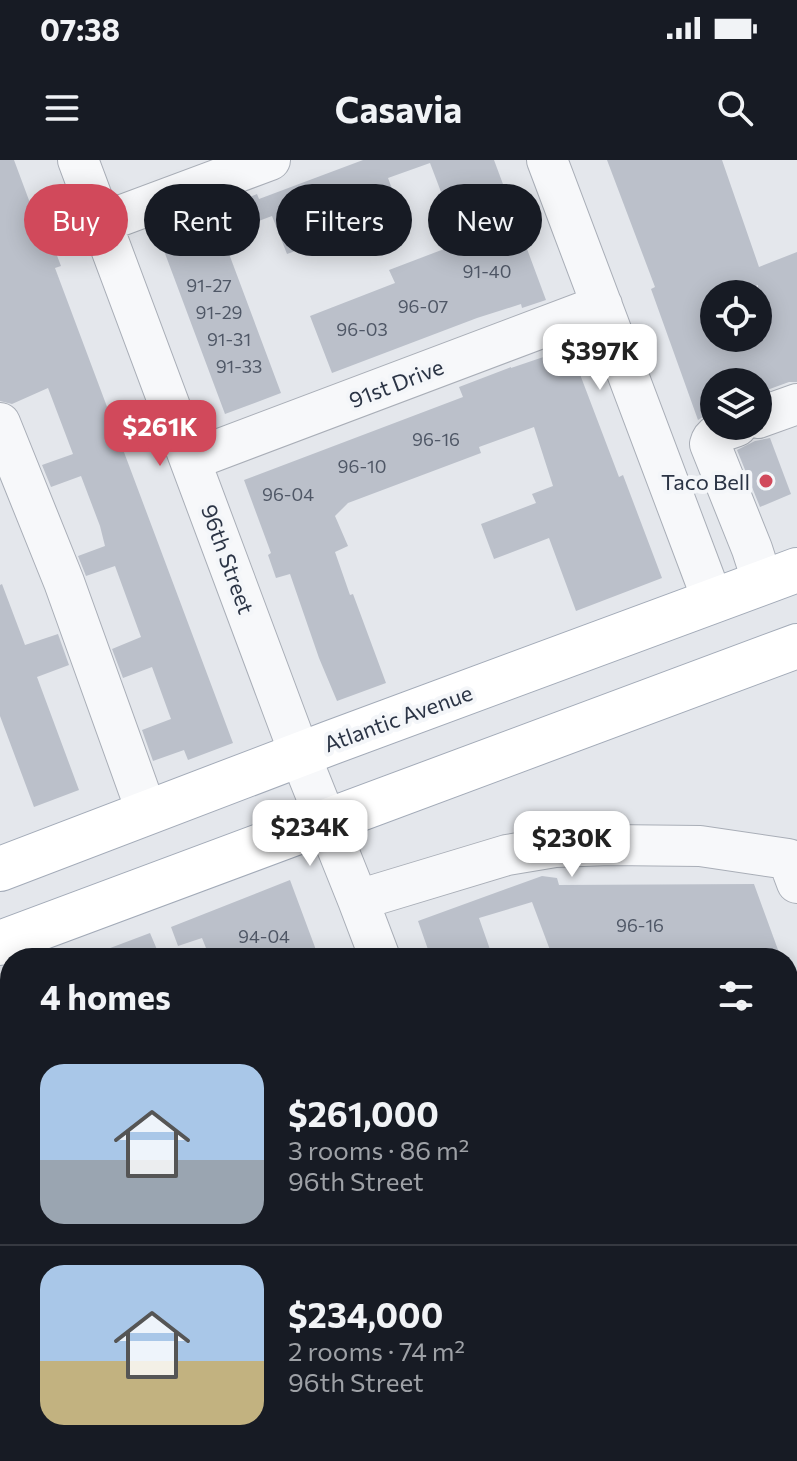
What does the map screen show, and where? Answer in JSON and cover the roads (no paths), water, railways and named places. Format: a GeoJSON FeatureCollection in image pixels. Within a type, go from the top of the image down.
{"type":"FeatureCollection","features":[{"type":"Feature","properties":{"kind":"main road","name":"Atlantic Avenue"},"geometry":{"type":"LineString","coordinates":[[2,863],[147,813],[780,576]]}},
{"type":"Feature","properties":{"kind":"main road"},"geometry":{"type":"LineString","coordinates":[[25,944],[325,821],[797,646]]}},
{"type":"Feature","properties":{"kind":"street","name":"96th Street"},"geometry":{"type":"LineString","coordinates":[[78,160],[87,184]]}},
{"type":"Feature","properties":{"kind":"street"},"geometry":{"type":"LineString","coordinates":[[128,213],[270,160]]}},
{"type":"Feature","properties":{"kind":"street"},"geometry":{"type":"LineString","coordinates":[[547,160],[713,601]]}},
{"type":"Feature","properties":{"kind":"street","name":"96th Street"},"geometry":{"type":"LineString","coordinates":[[114,256],[325,821],[376,948]]}},
{"type":"Feature","properties":{"kind":"street","name":"91st Drive"},"geometry":{"type":"LineString","coordinates":[[191,460],[602,305]]}},
{"type":"Feature","properties":{"kind":"street"},"geometry":{"type":"LineString","coordinates":[[772,413],[797,404]]}},
{"type":"Feature","properties":{"kind":"street"},"geometry":{"type":"LineString","coordinates":[[0,423],[64,582],[147,813]]}},
{"type":"Feature","properties":{"kind":"street"},"geometry":{"type":"LineString","coordinates":[[711,440],[710,444],[752,549],[780,576]]}},
{"type":"Feature","properties":{"kind":"street"},"geometry":{"type":"LineString","coordinates":[[358,900],[507,855],[555,847],[700,846],[793,871]]}},
{"type":"Feature","properties":{"kind":"place","name":"Taco Bell"},"geometry":{"type":"Point","coordinates":[766,481]}}]}
